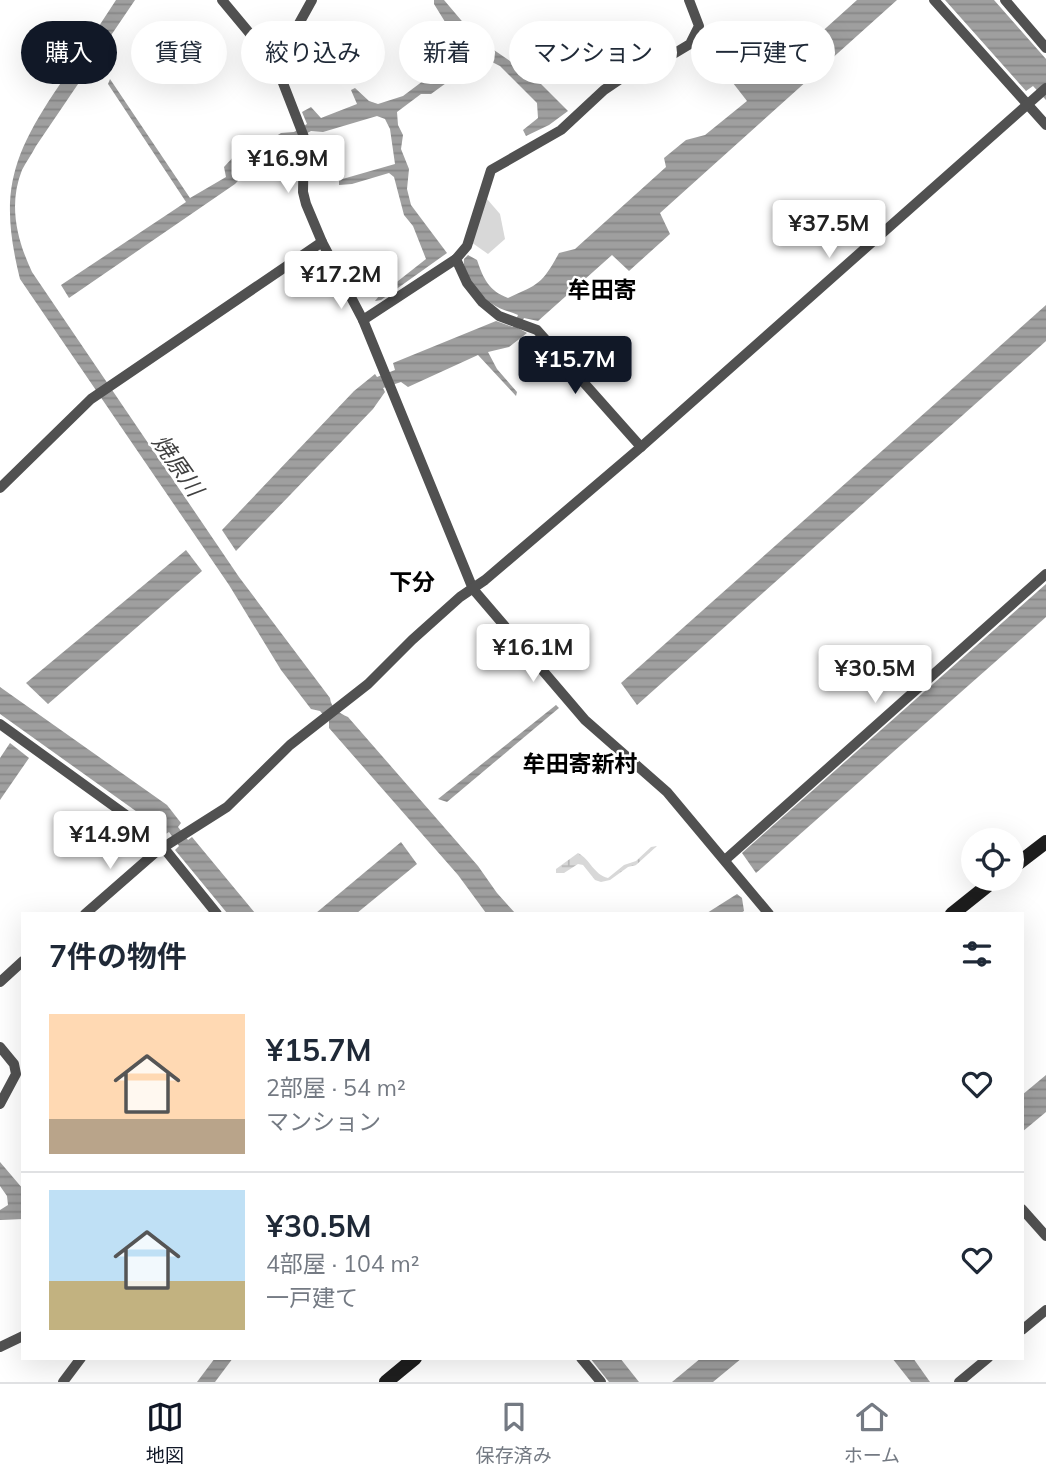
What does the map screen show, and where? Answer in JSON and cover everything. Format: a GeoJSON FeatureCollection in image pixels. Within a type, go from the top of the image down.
{"type":"FeatureCollection","features":[{"type":"Feature","properties":{"kind":"street"},"geometry":{"type":"LineString","coordinates":[[222,0],[241,23]]}},
{"type":"Feature","properties":{"kind":"street"},"geometry":{"type":"LineString","coordinates":[[300,21],[312,0]]}},
{"type":"Feature","properties":{"kind":"street"},"geometry":{"type":"LineString","coordinates":[[363,320],[456,259],[467,246],[491,170],[561,130],[604,90],[629,73],[665,59],[690,44],[699,26],[689,0]]}},
{"type":"Feature","properties":{"kind":"street"},"geometry":{"type":"LineString","coordinates":[[934,0],[1046,125]]}},
{"type":"Feature","properties":{"kind":"street"},"geometry":{"type":"LineString","coordinates":[[1005,0],[1046,48]]}},
{"type":"Feature","properties":{"kind":"street"},"geometry":{"type":"LineString","coordinates":[[284,84],[304,137],[303,192],[306,204],[322,242],[363,320],[472,589],[585,720],[667,792],[767,912]]}},
{"type":"Feature","properties":{"kind":"street"},"geometry":{"type":"LineString","coordinates":[[87,912],[163,847],[227,807],[290,745],[368,684],[460,597],[495,571],[641,447],[1046,88]]}},
{"type":"Feature","properties":{"kind":"street"},"geometry":{"type":"LineString","coordinates":[[0,488],[91,399],[322,242]]}},
{"type":"Feature","properties":{"kind":"street"},"geometry":{"type":"LineString","coordinates":[[456,259],[467,283],[482,302],[499,316],[537,330],[641,447]]}},
{"type":"Feature","properties":{"kind":"street"},"geometry":{"type":"LineString","coordinates":[[725,860],[1046,574]]}},
{"type":"Feature","properties":{"kind":"street"},"geometry":{"type":"LineString","coordinates":[[0,724],[144,828],[163,847],[215,912]]}},
{"type":"Feature","properties":{"kind":"street"},"geometry":{"type":"LineString","coordinates":[[1024,858],[1046,842]]}},
{"type":"Feature","properties":{"kind":"street"},"geometry":{"type":"LineString","coordinates":[[954,912],[981,891]]}},
{"type":"Feature","properties":{"kind":"street"},"geometry":{"type":"LineString","coordinates":[[0,982],[21,963]]}},
{"type":"Feature","properties":{"kind":"street"},"geometry":{"type":"LineString","coordinates":[[0,1047],[14,1065],[16,1074],[0,1104]]}},
{"type":"Feature","properties":{"kind":"street"},"geometry":{"type":"LineString","coordinates":[[1024,1211],[1046,1236]]}},
{"type":"Feature","properties":{"kind":"street"},"geometry":{"type":"LineString","coordinates":[[1024,1328],[1046,1310]]}},
{"type":"Feature","properties":{"kind":"street"},"geometry":{"type":"LineString","coordinates":[[0,1347],[21,1337]]}},
{"type":"Feature","properties":{"kind":"street"},"geometry":{"type":"LineString","coordinates":[[63,1382],[80,1360]]}},
{"type":"Feature","properties":{"kind":"street"},"geometry":{"type":"LineString","coordinates":[[386,1382],[413,1360]]}},
{"type":"Feature","properties":{"kind":"street"},"geometry":{"type":"LineString","coordinates":[[583,1360],[601,1382]]}},
{"type":"Feature","properties":{"kind":"street"},"geometry":{"type":"LineString","coordinates":[[959,1382],[986,1360]]}},
{"type":"Feature","properties":{"kind":"green space"},"geometry":{"type":"Polygon","coordinates":[[[487,199],[500,214],[505,239],[488,254],[471,242],[487,199]]]}},
{"type":"Feature","properties":{"kind":"green space"},"geometry":{"type":"Polygon","coordinates":[[[657,846],[636,865],[628,867],[610,880],[595,880],[583,865],[578,864],[564,873],[556,873],[556,869],[578,853],[599,874],[608,878],[624,865],[636,861],[651,847],[657,846]]]}},
{"type":"Feature","properties":{"kind":"shaded area"},"geometry":{"type":"Polygon","coordinates":[[[116,0],[135,0],[117,27],[117,21],[102,21],[116,0]]]}},
{"type":"Feature","properties":{"kind":"shaded area"},"geometry":{"type":"Polygon","coordinates":[[[434,0],[444,0],[462,21],[444,21],[434,0]]]}},
{"type":"Feature","properties":{"kind":"shaded area"},"geometry":{"type":"Polygon","coordinates":[[[857,0],[897,0],[835,56],[834,21],[857,0]]]}},
{"type":"Feature","properties":{"kind":"shaded area"},"geometry":{"type":"Polygon","coordinates":[[[945,0],[994,0],[1046,59],[1046,100],[1033,86],[1026,91],[945,0]]]}},
{"type":"Feature","properties":{"kind":"shaded area"},"geometry":{"type":"Polygon","coordinates":[[[495,51],[509,60],[509,75],[495,64],[495,51]]]}},
{"type":"Feature","properties":{"kind":"shaded area"},"geometry":{"type":"Polygon","coordinates":[[[60,84],[78,84],[36,146],[18,183],[16,222],[32,272],[239,577],[334,707],[348,717],[478,866],[514,912],[485,912],[458,875],[329,728],[329,721],[320,711],[311,709],[281,670],[229,585],[20,279],[14,251],[10,202],[18,160],[39,117],[60,84]]]}},
{"type":"Feature","properties":{"kind":"shaded area"},"geometry":{"type":"Polygon","coordinates":[[[108,84],[113,84],[190,198],[226,177],[224,167],[247,142],[259,139],[267,142],[281,133],[294,132],[307,124],[302,112],[311,107],[321,118],[357,104],[351,90],[355,88],[369,101],[378,104],[403,96],[419,84],[445,84],[431,94],[421,94],[397,112],[398,125],[403,135],[401,149],[409,169],[407,189],[411,205],[447,253],[381,300],[375,301],[426,259],[413,226],[404,215],[394,177],[389,173],[339,185],[339,180],[395,164],[390,129],[385,119],[377,116],[323,132],[311,131],[298,138],[297,148],[281,150],[265,163],[250,168],[235,184],[69,298],[61,285],[186,202],[108,84]]]}},
{"type":"Feature","properties":{"kind":"shaded area"},"geometry":{"type":"Polygon","coordinates":[[[518,84],[541,84],[568,111],[549,125],[526,136],[523,130],[538,118],[537,103],[518,84]]]}},
{"type":"Feature","properties":{"kind":"shaded area"},"geometry":{"type":"Polygon","coordinates":[[[734,84],[804,84],[660,213],[670,234],[629,271],[612,255],[538,321],[524,318],[518,328],[527,333],[509,347],[488,352],[497,369],[517,392],[516,396],[478,355],[408,387],[401,382],[383,388],[385,392],[373,409],[236,551],[222,530],[354,391],[375,374],[377,377],[395,370],[393,363],[496,321],[513,327],[518,315],[494,305],[472,284],[464,265],[464,259],[468,255],[477,260],[488,283],[501,295],[508,298],[533,286],[544,277],[559,253],[575,249],[666,167],[664,158],[686,140],[705,135],[747,101],[734,84]]]}},
{"type":"Feature","properties":{"kind":"shaded area"},"geometry":{"type":"Polygon","coordinates":[[[1046,305],[1046,341],[637,705],[621,683],[1046,305]]]}},
{"type":"Feature","properties":{"kind":"shaded area"},"geometry":{"type":"Polygon","coordinates":[[[186,550],[202,571],[48,704],[26,683],[186,550]]]}},
{"type":"Feature","properties":{"kind":"shaded area"},"geometry":{"type":"Polygon","coordinates":[[[1046,584],[1046,617],[756,873],[742,853],[1046,584]]]}},
{"type":"Feature","properties":{"kind":"shaded area"},"geometry":{"type":"Polygon","coordinates":[[[0,687],[167,805],[181,823],[178,827],[188,840],[192,837],[254,912],[226,912],[175,850],[179,846],[169,832],[164,835],[154,824],[0,714],[0,687]]]}},
{"type":"Feature","properties":{"kind":"shaded area"},"geometry":{"type":"Polygon","coordinates":[[[556,705],[559,708],[447,802],[438,799],[556,705]]]}},
{"type":"Feature","properties":{"kind":"shaded area"},"geometry":{"type":"Polygon","coordinates":[[[10,743],[29,758],[0,800],[0,758],[10,743]]]}},
{"type":"Feature","properties":{"kind":"shaded area"},"geometry":{"type":"Polygon","coordinates":[[[401,842],[417,864],[358,912],[317,912],[401,842]]]}},
{"type":"Feature","properties":{"kind":"shaded area"},"geometry":{"type":"Polygon","coordinates":[[[737,894],[742,898],[742,912],[709,912],[737,894]]]}},
{"type":"Feature","properties":{"kind":"shaded area"},"geometry":{"type":"Polygon","coordinates":[[[1046,1075],[1046,1112],[1024,1130],[1024,1093],[1046,1075]]]}},
{"type":"Feature","properties":{"kind":"shaded area"},"geometry":{"type":"Polygon","coordinates":[[[0,1162],[21,1187],[21,1219],[0,1220],[0,1210],[8,1205],[7,1196],[0,1186],[0,1162]]]}},
{"type":"Feature","properties":{"kind":"shaded area"},"geometry":{"type":"Polygon","coordinates":[[[214,1360],[232,1360],[215,1382],[197,1382],[214,1360]]]}},
{"type":"Feature","properties":{"kind":"shaded area"},"geometry":{"type":"Polygon","coordinates":[[[592,1360],[622,1360],[639,1382],[609,1382],[592,1360]]]}},
{"type":"Feature","properties":{"kind":"shaded area"},"geometry":{"type":"Polygon","coordinates":[[[699,1360],[740,1360],[713,1382],[672,1382],[699,1360]]]}},
{"type":"Feature","properties":{"kind":"shaded area"},"geometry":{"type":"Polygon","coordinates":[[[894,1360],[914,1360],[930,1382],[911,1382],[894,1360]]]}},
{"type":"Feature","properties":{"kind":"district","name":"牟田寄"},"geometry":{"type":"Point","coordinates":[602,289]}},
{"type":"Feature","properties":{"kind":"district","name":"下分"},"geometry":{"type":"Point","coordinates":[412,581]}},
{"type":"Feature","properties":{"kind":"district","name":"牟田寄新村"},"geometry":{"type":"Point","coordinates":[580,763]}},
{"type":"Feature","properties":{"kind":"water label","name":"焼原川"},"geometry":{"type":"Point","coordinates":[178,465]}}]}
